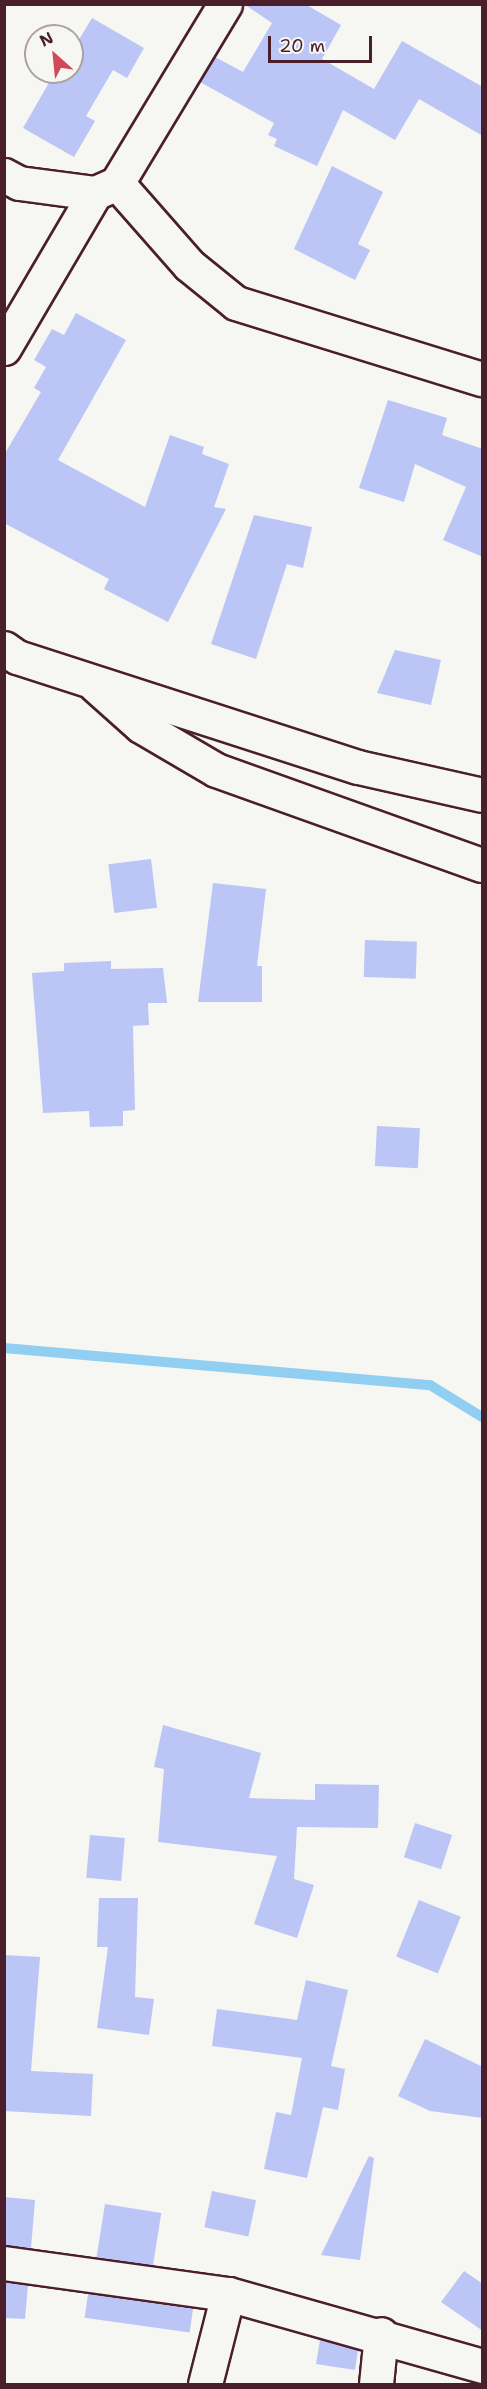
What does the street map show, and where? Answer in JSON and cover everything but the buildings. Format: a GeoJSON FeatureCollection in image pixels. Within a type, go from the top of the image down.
{"type":"FeatureCollection","features":[{"type":"Feature","properties":{"kind":"street"},"geometry":{"type":"LineString","coordinates":[[4,348],[225,4]]}},
{"type":"Feature","properties":{"kind":"street"},"geometry":{"type":"LineString","coordinates":[[4,175],[19,183],[106,188],[189,264],[236,303],[483,379]]}},
{"type":"Feature","properties":{"kind":"street"},"geometry":{"type":"LineString","coordinates":[[4,648],[16,657],[358,767],[483,795]]}},
{"type":"Feature","properties":{"kind":"street"},"geometry":{"type":"LineString","coordinates":[[90,681],[141,726],[216,770],[483,865]]}},
{"type":"Feature","properties":{"kind":"street"},"geometry":{"type":"LineString","coordinates":[[4,2263],[228,2294],[381,2334],[483,2366]]}},
{"type":"Feature","properties":{"kind":"street"},"geometry":{"type":"LineString","coordinates":[[205,2385],[228,2294]]}},
{"type":"Feature","properties":{"kind":"street"},"geometry":{"type":"LineString","coordinates":[[376,2385],[381,2334]]}},
{"type":"Feature","properties":{"kind":"waterway"},"geometry":{"type":"LineString","coordinates":[[4,1348],[430,1385],[482,1417]]}}]}
